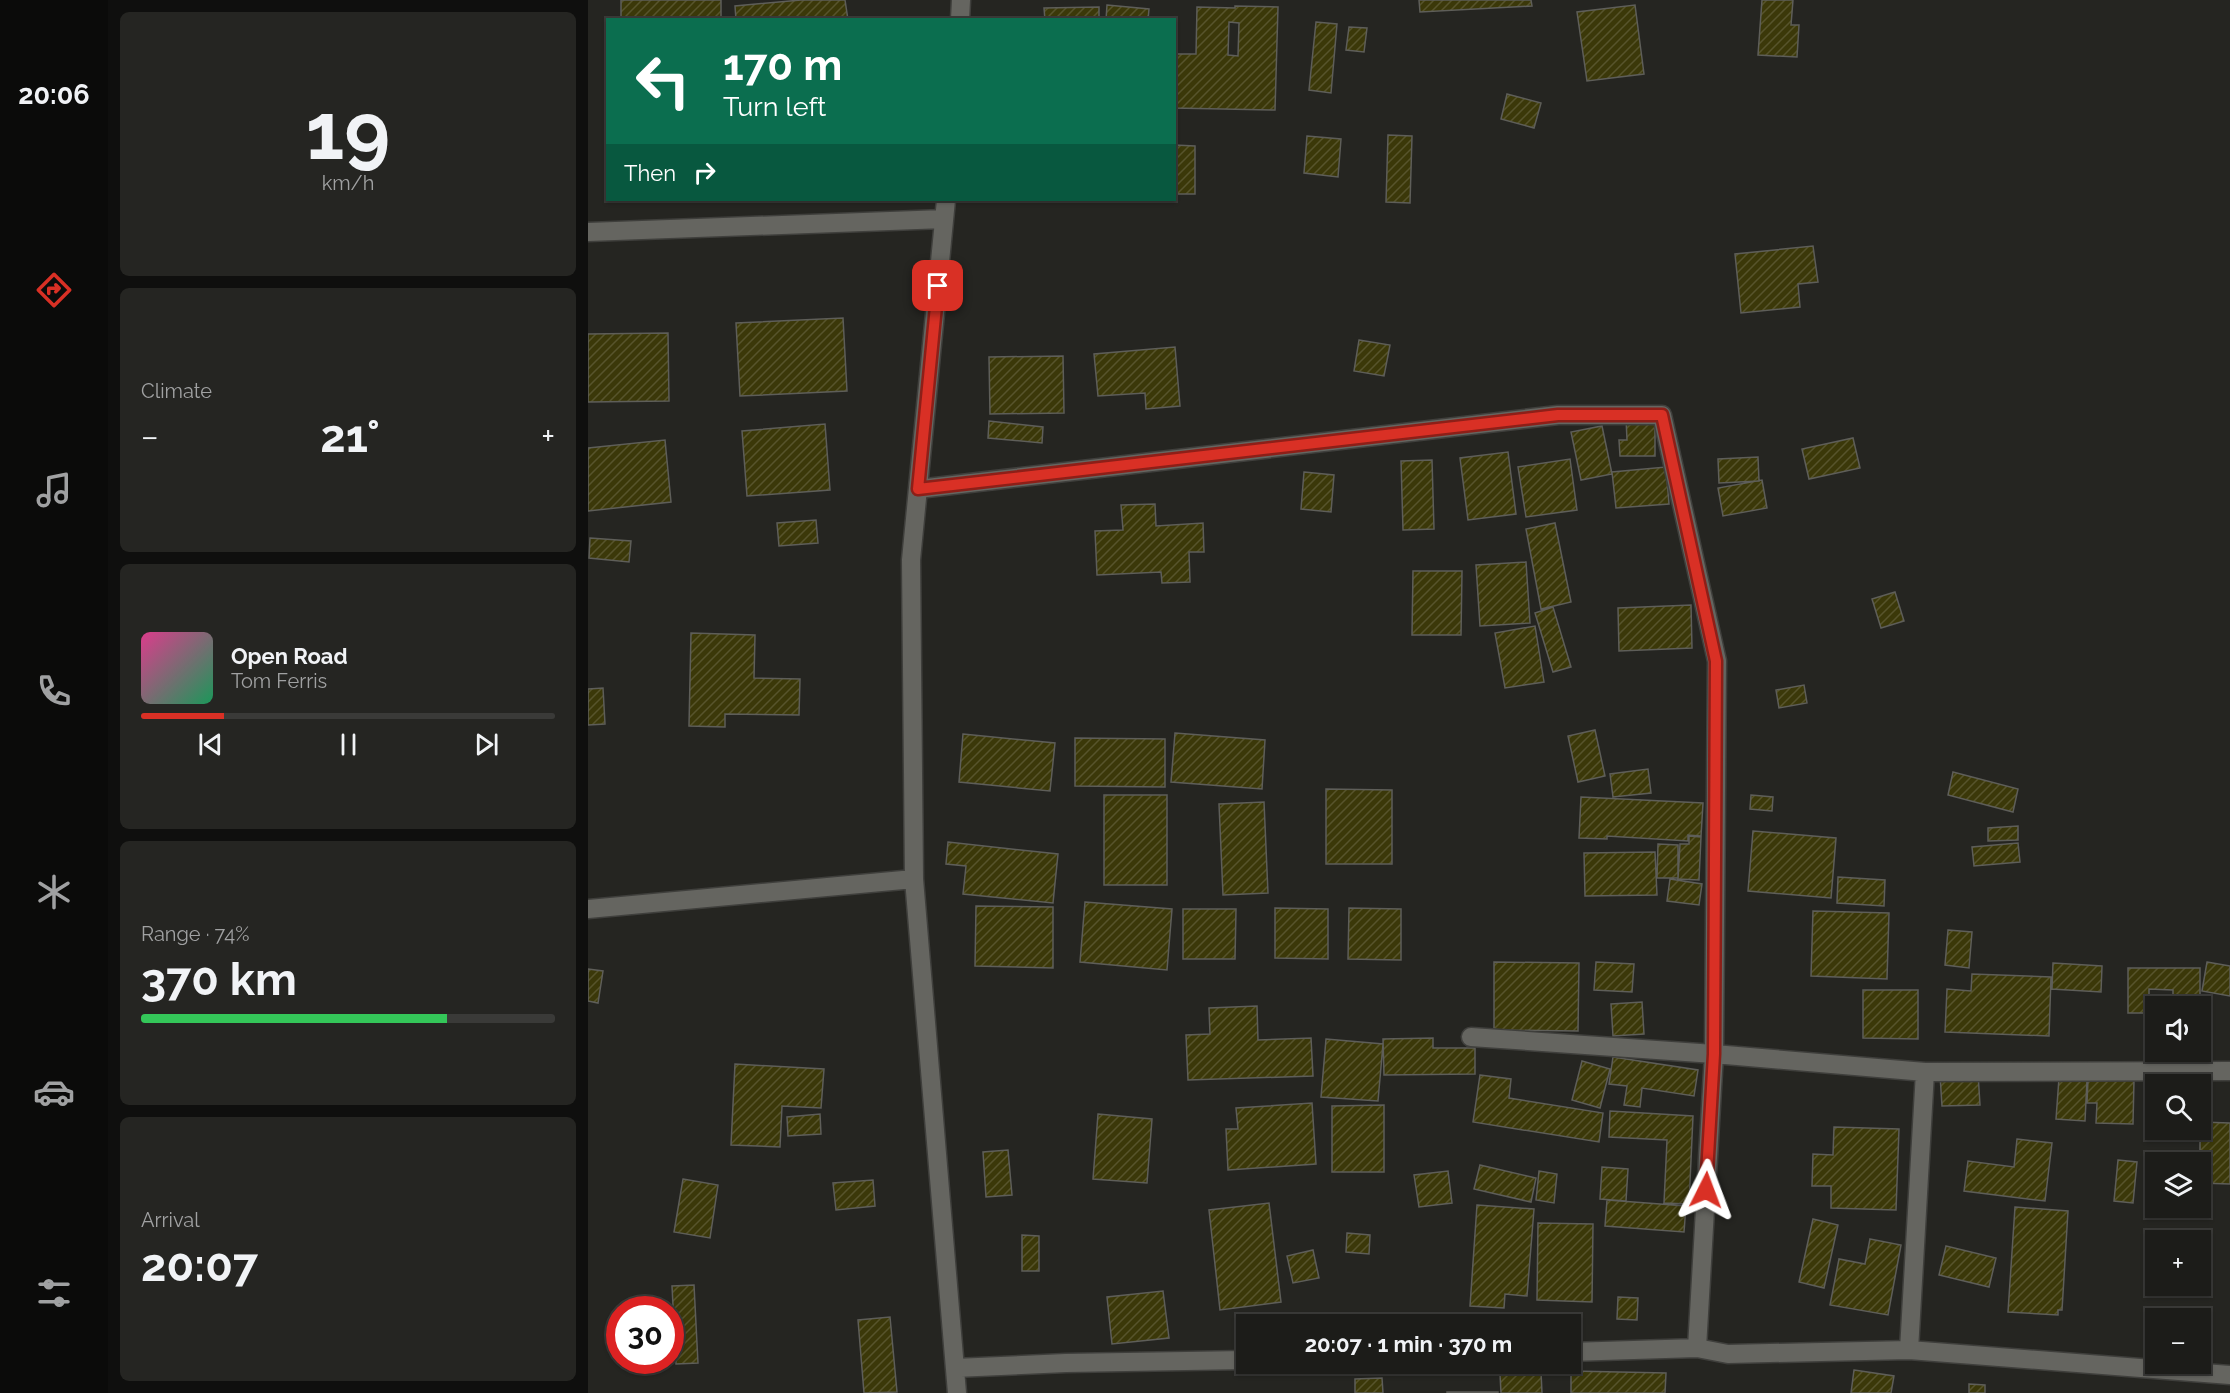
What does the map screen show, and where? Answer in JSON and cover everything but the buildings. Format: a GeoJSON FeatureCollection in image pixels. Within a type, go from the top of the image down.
{"type":"FeatureCollection","features":[{"type":"Feature","properties":{"kind":"street"},"geometry":{"type":"LineString","coordinates":[[960,18],[961,0]]}},
{"type":"Feature","properties":{"kind":"street"},"geometry":{"type":"LineString","coordinates":[[946,201],[911,560],[914,879],[957,1393]]}},
{"type":"Feature","properties":{"kind":"street"},"geometry":{"type":"LineString","coordinates":[[588,232],[944,219]]}},
{"type":"Feature","properties":{"kind":"street"},"geometry":{"type":"LineString","coordinates":[[918,489],[1558,415],[1662,415],[1716,661],[1714,1054],[1696,1348]]}},
{"type":"Feature","properties":{"kind":"street"},"geometry":{"type":"LineString","coordinates":[[588,909],[914,879]]}},
{"type":"Feature","properties":{"kind":"street"},"geometry":{"type":"LineString","coordinates":[[1471,1037],[1924,1072],[2230,1071]]}},
{"type":"Feature","properties":{"kind":"street"},"geometry":{"type":"LineString","coordinates":[[1910,1350],[1924,1072]]}},
{"type":"Feature","properties":{"kind":"street"},"geometry":{"type":"LineString","coordinates":[[1581,1352],[1696,1348],[1728,1354],[1910,1350],[2230,1376]]}},
{"type":"Feature","properties":{"kind":"street"},"geometry":{"type":"LineString","coordinates":[[955,1368],[1236,1360]]}},
{"type":"Feature","properties":{"kind":"route"},"geometry":{"type":"LineString","coordinates":[[938,286],[918,489],[1558,415],[1662,415],[1716,661],[1714,1054],[1706,1190]]}}]}
